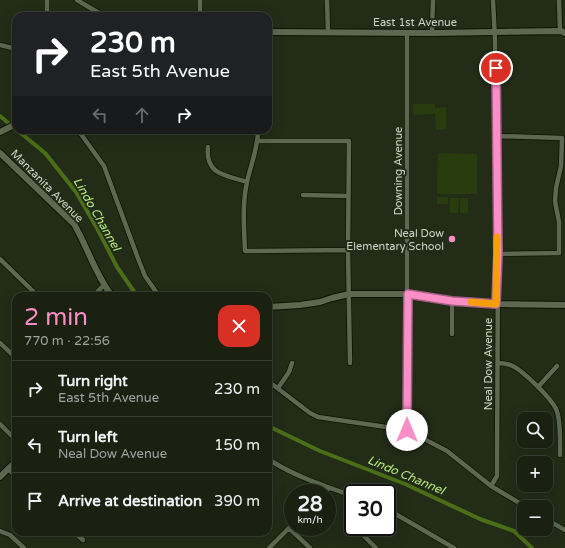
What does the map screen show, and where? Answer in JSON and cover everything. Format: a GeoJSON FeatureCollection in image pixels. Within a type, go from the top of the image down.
{"type":"FeatureCollection","features":[{"type":"Feature","properties":{"kind":"street"},"geometry":{"type":"LineString","coordinates":[[47,0],[47,12]]}},
{"type":"Feature","properties":{"kind":"street"},"geometry":{"type":"LineString","coordinates":[[77,0],[97,12]]}},
{"type":"Feature","properties":{"kind":"street"},"geometry":{"type":"LineString","coordinates":[[200,0],[200,12]]}},
{"type":"Feature","properties":{"kind":"street"},"geometry":{"type":"LineString","coordinates":[[327,0],[328,32]]}},
{"type":"Feature","properties":{"kind":"street"},"geometry":{"type":"LineString","coordinates":[[432,33],[433,0]]}},
{"type":"Feature","properties":{"kind":"street","name":"Neal Dow Avenue"},"geometry":{"type":"LineString","coordinates":[[491,486],[497,476],[498,363],[496,304],[498,254],[493,0]]}},
{"type":"Feature","properties":{"kind":"street"},"geometry":{"type":"LineString","coordinates":[[559,0],[563,31]]}},
{"type":"Feature","properties":{"kind":"street","name":"East 1st Avenue"},"geometry":{"type":"LineString","coordinates":[[272,32],[432,33],[563,31]]}},
{"type":"Feature","properties":{"kind":"street","name":"Downing Avenue"},"geometry":{"type":"LineString","coordinates":[[407,32],[407,430]]}},
{"type":"Feature","properties":{"kind":"street"},"geometry":{"type":"LineString","coordinates":[[0,45],[12,48]]}},
{"type":"Feature","properties":{"kind":"street"},"geometry":{"type":"LineString","coordinates":[[1,130],[12,126]]}},
{"type":"Feature","properties":{"kind":"street"},"geometry":{"type":"LineString","coordinates":[[81,134],[104,166],[145,276],[156,292]]}},
{"type":"Feature","properties":{"kind":"street"},"geometry":{"type":"LineString","coordinates":[[258,134],[258,141],[247,182],[243,210],[245,251],[348,250]]}},
{"type":"Feature","properties":{"kind":"street"},"geometry":{"type":"LineString","coordinates":[[496,136],[562,138],[561,166],[556,188],[555,201],[559,222],[559,253],[498,254]]}},
{"type":"Feature","properties":{"kind":"street"},"geometry":{"type":"LineString","coordinates":[[258,141],[349,141],[348,250],[350,294],[350,363]]}},
{"type":"Feature","properties":{"kind":"street"},"geometry":{"type":"LineString","coordinates":[[208,147],[208,162],[214,170],[247,182]]}},
{"type":"Feature","properties":{"kind":"street","name":"Manzanita Avenue"},"geometry":{"type":"LineString","coordinates":[[0,153],[74,224],[104,285],[109,292]]}},
{"type":"Feature","properties":{"kind":"street"},"geometry":{"type":"LineString","coordinates":[[303,195],[348,196]]}},
{"type":"Feature","properties":{"kind":"street"},"geometry":{"type":"LineString","coordinates":[[0,259],[34,292]]}},
{"type":"Feature","properties":{"kind":"street"},"geometry":{"type":"LineString","coordinates":[[97,292],[104,285]]}},
{"type":"Feature","properties":{"kind":"street"},"geometry":{"type":"LineString","coordinates":[[272,307],[320,302],[350,294],[408,294],[452,301],[565,306]]}},
{"type":"Feature","properties":{"kind":"street"},"geometry":{"type":"LineString","coordinates":[[452,301],[452,334]]}},
{"type":"Feature","properties":{"kind":"street"},"geometry":{"type":"LineString","coordinates":[[0,343],[12,354]]}},
{"type":"Feature","properties":{"kind":"street"},"geometry":{"type":"LineString","coordinates":[[278,388],[289,372],[292,363]]}},
{"type":"Feature","properties":{"kind":"street"},"geometry":{"type":"LineString","coordinates":[[498,363],[506,364],[517,369],[547,396],[557,410],[560,455]]}},
{"type":"Feature","properties":{"kind":"street"},"geometry":{"type":"LineString","coordinates":[[538,387],[557,366]]}},
{"type":"Feature","properties":{"kind":"street"},"geometry":{"type":"LineString","coordinates":[[272,383],[310,413],[318,417],[407,430],[447,451],[491,486],[517,502]]}},
{"type":"Feature","properties":{"kind":"street"},"geometry":{"type":"LineString","coordinates":[[0,424],[12,436]]}},
{"type":"Feature","properties":{"kind":"street"},"geometry":{"type":"LineString","coordinates":[[272,461],[290,472],[319,484]]}},
{"type":"Feature","properties":{"kind":"street"},"geometry":{"type":"LineString","coordinates":[[0,477],[12,465]]}},
{"type":"Feature","properties":{"kind":"street"},"geometry":{"type":"LineString","coordinates":[[8,469],[12,472]]}},
{"type":"Feature","properties":{"kind":"street"},"geometry":{"type":"LineString","coordinates":[[396,514],[454,548]]}},
{"type":"Feature","properties":{"kind":"street"},"geometry":{"type":"LineString","coordinates":[[553,523],[565,530]]}},
{"type":"Feature","properties":{"kind":"street"},"geometry":{"type":"LineString","coordinates":[[0,531],[10,535],[24,548]]}},
{"type":"Feature","properties":{"kind":"street"},"geometry":{"type":"LineString","coordinates":[[269,548],[284,533]]}},
{"type":"Feature","properties":{"kind":"street"},"geometry":{"type":"LineString","coordinates":[[78,536],[83,540]]}},
{"type":"Feature","properties":{"kind":"street"},"geometry":{"type":"LineString","coordinates":[[297,536],[310,548]]}},
{"type":"Feature","properties":{"kind":"street"},"geometry":{"type":"LineString","coordinates":[[364,536],[376,548]]}},
{"type":"Feature","properties":{"kind":"green space"},"geometry":{"type":"Polygon","coordinates":[[[413,104],[435,104],[435,108],[446,107],[446,129],[436,130],[435,114],[413,115],[413,104]]]}},
{"type":"Feature","properties":{"kind":"green space"},"geometry":{"type":"Polygon","coordinates":[[[438,153],[477,154],[477,194],[437,194],[438,153]]]}},
{"type":"Feature","properties":{"kind":"green space"},"geometry":{"type":"Polygon","coordinates":[[[437,197],[448,197],[448,204],[437,204],[437,197]]]}},
{"type":"Feature","properties":{"kind":"green space"},"geometry":{"type":"Polygon","coordinates":[[[450,198],[459,198],[458,213],[450,213],[450,198]]]}},
{"type":"Feature","properties":{"kind":"green space"},"geometry":{"type":"Polygon","coordinates":[[[460,198],[468,198],[468,214],[460,213],[460,198]]]}},
{"type":"Feature","properties":{"kind":"waterway","name":"Lindo Channel"},"geometry":{"type":"LineString","coordinates":[[0,116],[12,126]]}},
{"type":"Feature","properties":{"kind":"waterway","name":"Lindo Channel"},"geometry":{"type":"LineString","coordinates":[[22,134],[45,153],[76,192],[117,267],[134,292]]}},
{"type":"Feature","properties":{"kind":"waterway","name":"Lindo Channel"},"geometry":{"type":"LineString","coordinates":[[272,428],[320,451],[405,484],[480,519],[514,531],[532,548]]}},
{"type":"Feature","properties":{"kind":"slow traffic"},"geometry":{"type":"LineString","coordinates":[[471,302],[496,304],[498,254],[497,237]]}},
{"type":"Feature","properties":{"kind":"place","name":"Neal Dow Elementary School"},"geometry":{"type":"Point","coordinates":[452,239]}},
{"type":"Feature","properties":{"kind":"route"},"geometry":{"type":"LineString","coordinates":[[407,430],[408,294],[452,301],[496,304],[498,254],[496,68]]}}]}
